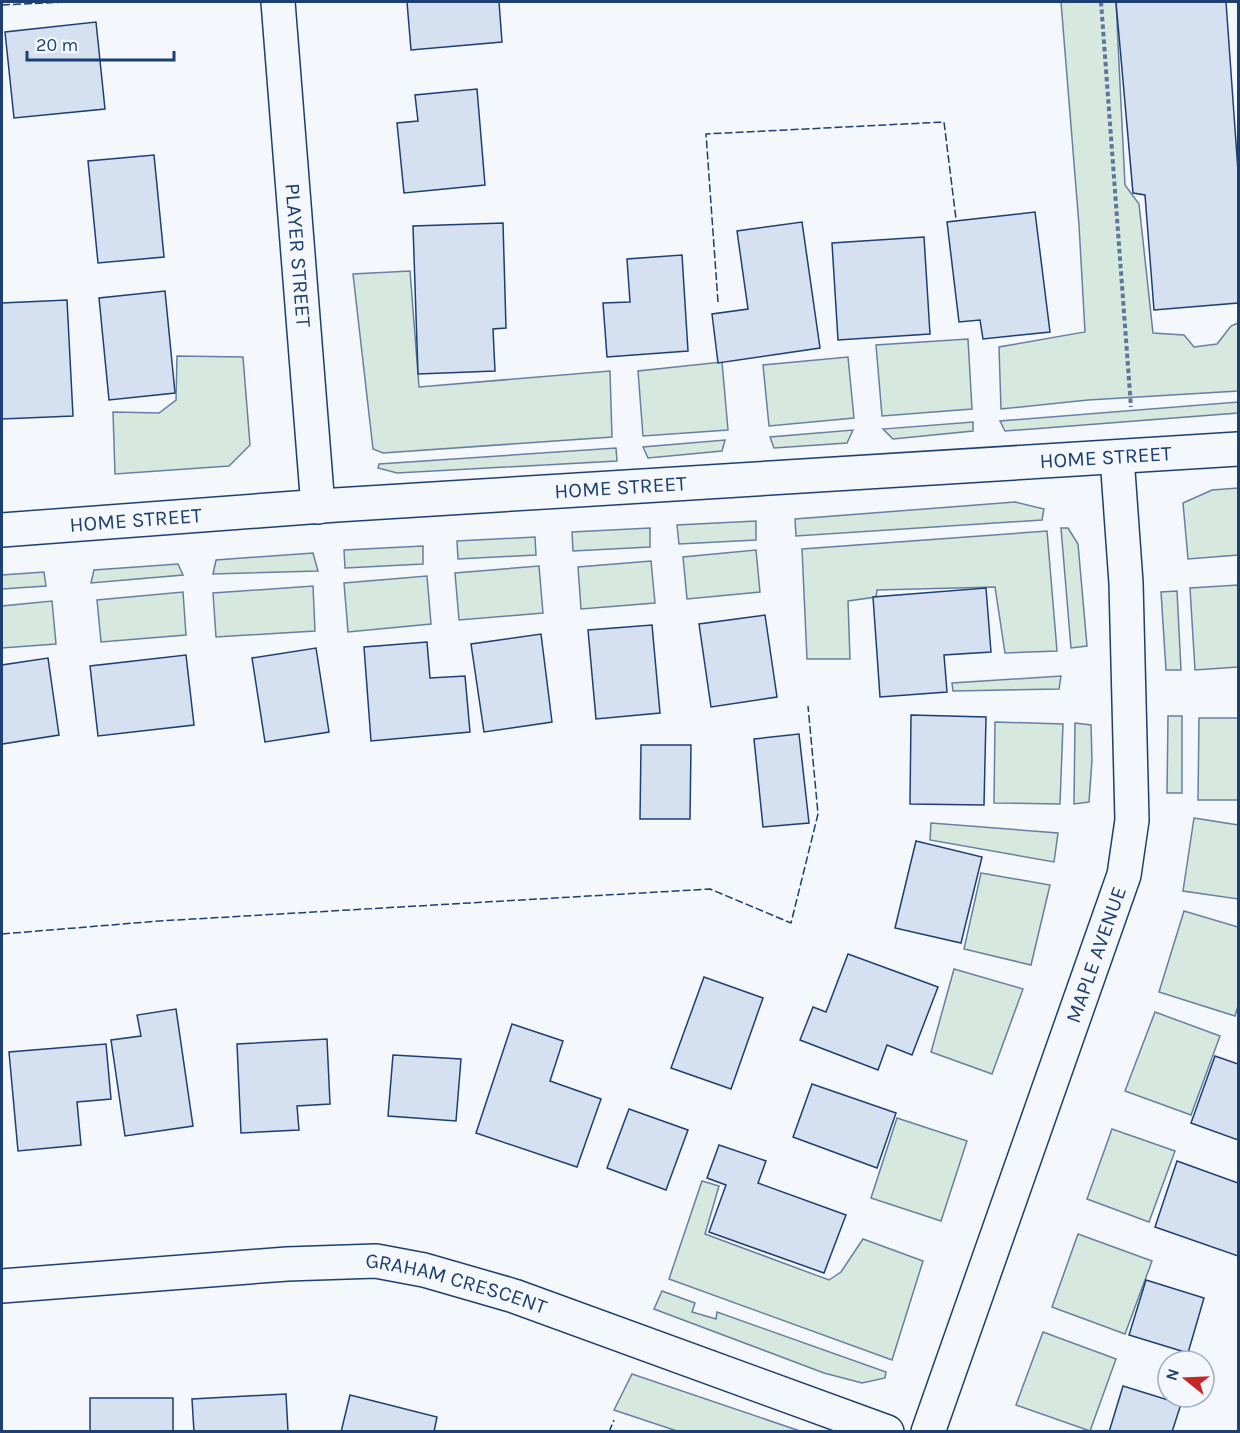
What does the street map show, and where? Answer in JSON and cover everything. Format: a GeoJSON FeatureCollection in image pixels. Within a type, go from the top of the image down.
{"type":"FeatureCollection","features":[{"type":"Feature","properties":{"kind":"street","name":"PLAYER STREET"},"geometry":{"type":"LineString","coordinates":[[278,2],[318,507]]}},
{"type":"Feature","properties":{"kind":"street","name":"HOME STREET"},"geometry":{"type":"LineString","coordinates":[[2,530],[318,507],[1239,448]]}},
{"type":"Feature","properties":{"kind":"street","name":"MAPLE AVENUE"},"geometry":{"type":"LineString","coordinates":[[928,1431],[1124,875],[1132,820],[1126,584],[1117,457]]}},
{"type":"Feature","properties":{"kind":"street","name":"GRAHAM CRESCENT"},"geometry":{"type":"LineString","coordinates":[[2,1286],[287,1264],[376,1261],[424,1270],[514,1296],[887,1431]]}},
{"type":"Feature","properties":{"kind":"path"},"geometry":{"type":"LineString","coordinates":[[1101,2],[1131,407]]}},
{"type":"Feature","properties":{"kind":"shaded area"},"geometry":{"type":"Polygon","coordinates":[[[1061,2],[1116,2],[1125,185],[1139,204],[1153,333],[1184,335],[1194,347],[1217,344],[1231,326],[1238,323],[1238,391],[1088,400],[1001,409],[999,347],[1085,332],[1061,2]]]}},
{"type":"Feature","properties":{"kind":"shaded area"},"geometry":{"type":"Polygon","coordinates":[[[410,271],[419,387],[610,371],[612,437],[383,453],[373,449],[353,274],[410,271]]]}},
{"type":"Feature","properties":{"kind":"shaded area"},"geometry":{"type":"Polygon","coordinates":[[[968,339],[972,409],[882,416],[876,345],[968,339]]]}},
{"type":"Feature","properties":{"kind":"shaded area"},"geometry":{"type":"Polygon","coordinates":[[[177,356],[243,357],[250,445],[229,466],[115,474],[113,412],[159,413],[176,400],[177,356]]]}},
{"type":"Feature","properties":{"kind":"shaded area"},"geometry":{"type":"Polygon","coordinates":[[[848,357],[854,418],[769,426],[763,365],[848,357]]]}},
{"type":"Feature","properties":{"kind":"shaded area"},"geometry":{"type":"Polygon","coordinates":[[[722,362],[728,430],[643,436],[638,371],[722,362]]]}},
{"type":"Feature","properties":{"kind":"shaded area"},"geometry":{"type":"Polygon","coordinates":[[[1238,402],[1238,413],[1005,431],[1000,421],[1238,402]]]}},
{"type":"Feature","properties":{"kind":"shaded area"},"geometry":{"type":"Polygon","coordinates":[[[973,422],[973,431],[893,439],[883,429],[973,422]]]}},
{"type":"Feature","properties":{"kind":"shaded area"},"geometry":{"type":"Polygon","coordinates":[[[853,430],[847,443],[774,448],[770,437],[853,430]]]}},
{"type":"Feature","properties":{"kind":"shaded area"},"geometry":{"type":"Polygon","coordinates":[[[725,440],[722,451],[648,458],[643,447],[725,440]]]}},
{"type":"Feature","properties":{"kind":"shaded area"},"geometry":{"type":"Polygon","coordinates":[[[616,448],[617,461],[397,473],[378,468],[379,464],[616,448]]]}},
{"type":"Feature","properties":{"kind":"shaded area"},"geometry":{"type":"Polygon","coordinates":[[[1238,488],[1238,555],[1188,559],[1183,503],[1212,490],[1238,488]]]}},
{"type":"Feature","properties":{"kind":"shaded area"},"geometry":{"type":"Polygon","coordinates":[[[1015,502],[1044,509],[1042,520],[796,536],[795,519],[1015,502]]]}},
{"type":"Feature","properties":{"kind":"shaded area"},"geometry":{"type":"Polygon","coordinates":[[[756,521],[756,540],[679,544],[677,525],[756,521]]]}},
{"type":"Feature","properties":{"kind":"shaded area"},"geometry":{"type":"Polygon","coordinates":[[[650,528],[650,547],[573,551],[572,532],[650,528]]]}},
{"type":"Feature","properties":{"kind":"shaded area"},"geometry":{"type":"Polygon","coordinates":[[[1061,528],[1068,528],[1078,544],[1087,646],[1071,648],[1061,528]]]}},
{"type":"Feature","properties":{"kind":"shaded area"},"geometry":{"type":"Polygon","coordinates":[[[1047,531],[1057,651],[1005,653],[995,587],[877,590],[876,597],[848,601],[850,659],[807,659],[802,549],[1047,531]]]}},
{"type":"Feature","properties":{"kind":"shaded area"},"geometry":{"type":"Polygon","coordinates":[[[535,537],[536,555],[458,559],[457,541],[535,537]]]}},
{"type":"Feature","properties":{"kind":"shaded area"},"geometry":{"type":"Polygon","coordinates":[[[423,546],[423,564],[345,568],[344,550],[423,546]]]}},
{"type":"Feature","properties":{"kind":"shaded area"},"geometry":{"type":"Polygon","coordinates":[[[756,550],[760,592],[687,599],[683,557],[756,550]]]}},
{"type":"Feature","properties":{"kind":"shaded area"},"geometry":{"type":"Polygon","coordinates":[[[313,553],[318,571],[213,574],[216,560],[313,553]]]}},
{"type":"Feature","properties":{"kind":"shaded area"},"geometry":{"type":"Polygon","coordinates":[[[651,561],[655,603],[581,609],[578,567],[651,561]]]}},
{"type":"Feature","properties":{"kind":"shaded area"},"geometry":{"type":"Polygon","coordinates":[[[178,564],[183,575],[91,583],[94,570],[178,564]]]}},
{"type":"Feature","properties":{"kind":"shaded area"},"geometry":{"type":"Polygon","coordinates":[[[539,566],[543,613],[459,620],[455,573],[539,566]]]}},
{"type":"Feature","properties":{"kind":"shaded area"},"geometry":{"type":"Polygon","coordinates":[[[44,572],[46,586],[2,589],[2,575],[44,572]]]}},
{"type":"Feature","properties":{"kind":"shaded area"},"geometry":{"type":"Polygon","coordinates":[[[427,576],[431,624],[348,632],[344,583],[427,576]]]}},
{"type":"Feature","properties":{"kind":"shaded area"},"geometry":{"type":"Polygon","coordinates":[[[1238,585],[1238,667],[1195,670],[1190,588],[1238,585]]]}},
{"type":"Feature","properties":{"kind":"shaded area"},"geometry":{"type":"Polygon","coordinates":[[[313,586],[315,631],[216,637],[213,593],[313,586]]]}},
{"type":"Feature","properties":{"kind":"shaded area"},"geometry":{"type":"Polygon","coordinates":[[[1177,591],[1181,670],[1166,670],[1161,592],[1177,591]]]}},
{"type":"Feature","properties":{"kind":"shaded area"},"geometry":{"type":"Polygon","coordinates":[[[183,592],[186,635],[101,642],[97,600],[183,592]]]}},
{"type":"Feature","properties":{"kind":"shaded area"},"geometry":{"type":"Polygon","coordinates":[[[52,601],[56,644],[2,648],[2,606],[52,601]]]}},
{"type":"Feature","properties":{"kind":"shaded area"},"geometry":{"type":"Polygon","coordinates":[[[1061,676],[1059,689],[953,691],[952,683],[1061,676]]]}},
{"type":"Feature","properties":{"kind":"shaded area"},"geometry":{"type":"Polygon","coordinates":[[[1168,716],[1182,716],[1182,793],[1167,793],[1168,716]]]}},
{"type":"Feature","properties":{"kind":"shaded area"},"geometry":{"type":"Polygon","coordinates":[[[1199,718],[1238,718],[1238,800],[1198,800],[1199,718]]]}},
{"type":"Feature","properties":{"kind":"shaded area"},"geometry":{"type":"Polygon","coordinates":[[[995,722],[1063,724],[1060,804],[994,803],[995,722]]]}},
{"type":"Feature","properties":{"kind":"shaded area"},"geometry":{"type":"Polygon","coordinates":[[[1075,723],[1091,725],[1092,760],[1089,802],[1074,804],[1075,723]]]}},
{"type":"Feature","properties":{"kind":"shaded area"},"geometry":{"type":"Polygon","coordinates":[[[1194,818],[1238,825],[1238,899],[1183,891],[1194,818]]]}},
{"type":"Feature","properties":{"kind":"shaded area"},"geometry":{"type":"Polygon","coordinates":[[[931,823],[1058,833],[1054,862],[930,840],[931,823]]]}},
{"type":"Feature","properties":{"kind":"shaded area"},"geometry":{"type":"Polygon","coordinates":[[[981,873],[1050,885],[1031,965],[964,949],[981,873]]]}},
{"type":"Feature","properties":{"kind":"shaded area"},"geometry":{"type":"Polygon","coordinates":[[[1184,911],[1238,927],[1238,1006],[1235,1016],[1159,992],[1184,911]]]}},
{"type":"Feature","properties":{"kind":"shaded area"},"geometry":{"type":"Polygon","coordinates":[[[954,969],[1023,989],[992,1074],[931,1052],[954,969]]]}},
{"type":"Feature","properties":{"kind":"shaded area"},"geometry":{"type":"Polygon","coordinates":[[[1155,1012],[1220,1036],[1191,1115],[1125,1091],[1155,1012]]]}},
{"type":"Feature","properties":{"kind":"shaded area"},"geometry":{"type":"Polygon","coordinates":[[[897,1118],[967,1141],[941,1221],[871,1198],[897,1118]]]}},
{"type":"Feature","properties":{"kind":"shaded area"},"geometry":{"type":"Polygon","coordinates":[[[1112,1129],[1175,1151],[1149,1222],[1087,1199],[1112,1129]]]}},
{"type":"Feature","properties":{"kind":"shaded area"},"geometry":{"type":"Polygon","coordinates":[[[702,1181],[719,1186],[705,1234],[829,1280],[841,1272],[863,1239],[923,1261],[892,1360],[669,1279],[702,1181]]]}},
{"type":"Feature","properties":{"kind":"shaded area"},"geometry":{"type":"Polygon","coordinates":[[[1078,1234],[1152,1261],[1125,1334],[1052,1307],[1078,1234]]]}},
{"type":"Feature","properties":{"kind":"shaded area"},"geometry":{"type":"Polygon","coordinates":[[[662,1291],[695,1303],[692,1312],[716,1319],[717,1312],[886,1372],[885,1378],[862,1383],[824,1373],[654,1309],[662,1291]]]}},
{"type":"Feature","properties":{"kind":"shaded area"},"geometry":{"type":"Polygon","coordinates":[[[1043,1332],[1116,1359],[1090,1431],[1016,1405],[1043,1332]]]}},
{"type":"Feature","properties":{"kind":"shaded area"},"geometry":{"type":"Polygon","coordinates":[[[632,1374],[800,1431],[677,1431],[614,1410],[632,1374]]]}},
{"type":"Feature","properties":{"kind":"building"},"geometry":{"type":"Polygon","coordinates":[[[407,2],[499,2],[502,42],[411,50],[407,2]]]}},
{"type":"Feature","properties":{"kind":"building"},"geometry":{"type":"Polygon","coordinates":[[[1116,2],[1226,2],[1238,171],[1238,303],[1154,310],[1145,195],[1133,193],[1116,2]]]}},
{"type":"Feature","properties":{"kind":"building"},"geometry":{"type":"Polygon","coordinates":[[[96,22],[105,109],[14,118],[5,32],[96,22]]]}},
{"type":"Feature","properties":{"kind":"building"},"geometry":{"type":"Polygon","coordinates":[[[477,89],[485,185],[404,193],[397,123],[418,121],[415,95],[477,89]]]}},
{"type":"Feature","properties":{"kind":"building"},"geometry":{"type":"Polygon","coordinates":[[[154,155],[164,257],[98,263],[88,161],[154,155]]]}},
{"type":"Feature","properties":{"kind":"building"},"geometry":{"type":"Polygon","coordinates":[[[1035,212],[1050,332],[983,339],[980,320],[959,322],[947,222],[1035,212]]]}},
{"type":"Feature","properties":{"kind":"building"},"geometry":{"type":"Polygon","coordinates":[[[802,222],[820,348],[718,363],[712,314],[748,309],[737,231],[802,222]]]}},
{"type":"Feature","properties":{"kind":"building"},"geometry":{"type":"Polygon","coordinates":[[[503,223],[506,328],[493,329],[495,371],[418,374],[413,226],[503,223]]]}},
{"type":"Feature","properties":{"kind":"building"},"geometry":{"type":"Polygon","coordinates":[[[924,237],[930,334],[838,340],[832,243],[924,237]]]}},
{"type":"Feature","properties":{"kind":"building"},"geometry":{"type":"Polygon","coordinates":[[[682,255],[688,351],[607,357],[603,303],[630,302],[627,259],[682,255]]]}},
{"type":"Feature","properties":{"kind":"building"},"geometry":{"type":"Polygon","coordinates":[[[165,291],[175,393],[109,400],[99,298],[165,291]]]}},
{"type":"Feature","properties":{"kind":"building"},"geometry":{"type":"Polygon","coordinates":[[[67,300],[73,416],[2,419],[2,303],[67,300]]]}},
{"type":"Feature","properties":{"kind":"building"},"geometry":{"type":"Polygon","coordinates":[[[986,588],[991,652],[944,655],[947,692],[880,697],[873,597],[986,588]]]}},
{"type":"Feature","properties":{"kind":"building"},"geometry":{"type":"Polygon","coordinates":[[[765,615],[777,697],[711,707],[699,624],[765,615]]]}},
{"type":"Feature","properties":{"kind":"building"},"geometry":{"type":"Polygon","coordinates":[[[652,625],[660,713],[596,719],[588,630],[652,625]]]}},
{"type":"Feature","properties":{"kind":"building"},"geometry":{"type":"Polygon","coordinates":[[[541,634],[552,722],[484,732],[471,644],[541,634]]]}},
{"type":"Feature","properties":{"kind":"building"},"geometry":{"type":"Polygon","coordinates":[[[427,642],[430,678],[465,676],[470,732],[371,741],[364,647],[427,642]]]}},
{"type":"Feature","properties":{"kind":"building"},"geometry":{"type":"Polygon","coordinates":[[[316,648],[329,732],[265,742],[252,658],[316,648]]]}},
{"type":"Feature","properties":{"kind":"building"},"geometry":{"type":"Polygon","coordinates":[[[186,655],[194,725],[98,736],[90,666],[186,655]]]}},
{"type":"Feature","properties":{"kind":"building"},"geometry":{"type":"Polygon","coordinates":[[[48,658],[59,735],[2,744],[2,665],[48,658]]]}},
{"type":"Feature","properties":{"kind":"building"},"geometry":{"type":"Polygon","coordinates":[[[911,715],[986,717],[984,805],[910,804],[911,715]]]}},
{"type":"Feature","properties":{"kind":"building"},"geometry":{"type":"Polygon","coordinates":[[[799,734],[809,823],[763,827],[754,739],[799,734]]]}},
{"type":"Feature","properties":{"kind":"building"},"geometry":{"type":"Polygon","coordinates":[[[641,745],[691,745],[690,819],[640,819],[641,745]]]}},
{"type":"Feature","properties":{"kind":"building"},"geometry":{"type":"Polygon","coordinates":[[[916,841],[982,857],[961,943],[895,928],[916,841]]]}},
{"type":"Feature","properties":{"kind":"building"},"geometry":{"type":"Polygon","coordinates":[[[848,954],[938,987],[912,1055],[887,1045],[878,1070],[800,1040],[813,1007],[826,1012],[848,954]]]}},
{"type":"Feature","properties":{"kind":"building"},"geometry":{"type":"Polygon","coordinates":[[[704,977],[763,998],[731,1089],[671,1068],[704,977]]]}},
{"type":"Feature","properties":{"kind":"building"},"geometry":{"type":"Polygon","coordinates":[[[176,1009],[193,1126],[125,1136],[111,1040],[141,1036],[137,1015],[176,1009]]]}},
{"type":"Feature","properties":{"kind":"building"},"geometry":{"type":"Polygon","coordinates":[[[512,1024],[563,1041],[550,1081],[601,1099],[577,1167],[476,1133],[512,1024]]]}},
{"type":"Feature","properties":{"kind":"building"},"geometry":{"type":"Polygon","coordinates":[[[327,1039],[330,1104],[297,1106],[299,1130],[241,1133],[237,1044],[327,1039]]]}},
{"type":"Feature","properties":{"kind":"building"},"geometry":{"type":"Polygon","coordinates":[[[106,1044],[111,1099],[77,1102],[81,1145],[18,1151],[9,1052],[106,1044]]]}},
{"type":"Feature","properties":{"kind":"building"},"geometry":{"type":"Polygon","coordinates":[[[393,1055],[461,1059],[456,1121],[388,1116],[393,1055]]]}},
{"type":"Feature","properties":{"kind":"building"},"geometry":{"type":"Polygon","coordinates":[[[1215,1056],[1238,1064],[1238,1140],[1191,1123],[1215,1056]]]}},
{"type":"Feature","properties":{"kind":"building"},"geometry":{"type":"Polygon","coordinates":[[[812,1084],[896,1113],[877,1168],[793,1137],[812,1084]]]}},
{"type":"Feature","properties":{"kind":"building"},"geometry":{"type":"Polygon","coordinates":[[[629,1109],[688,1130],[666,1190],[607,1168],[629,1109]]]}},
{"type":"Feature","properties":{"kind":"building"},"geometry":{"type":"Polygon","coordinates":[[[719,1145],[766,1161],[758,1183],[846,1215],[824,1273],[709,1232],[726,1185],[707,1178],[719,1145]]]}},
{"type":"Feature","properties":{"kind":"building"},"geometry":{"type":"Polygon","coordinates":[[[1177,1161],[1238,1183],[1238,1256],[1155,1227],[1177,1161]]]}},
{"type":"Feature","properties":{"kind":"building"},"geometry":{"type":"Polygon","coordinates":[[[1146,1280],[1204,1298],[1189,1349],[1175,1349],[1129,1335],[1146,1280]]]}},
{"type":"Feature","properties":{"kind":"building"},"geometry":{"type":"Polygon","coordinates":[[[1123,1386],[1156,1396],[1156,1409],[1179,1409],[1172,1432],[1109,1432],[1123,1386]]]}},
{"type":"Feature","properties":{"kind":"building"},"geometry":{"type":"Polygon","coordinates":[[[286,1394],[288,1432],[194,1432],[192,1399],[286,1394]]]}},
{"type":"Feature","properties":{"kind":"building"},"geometry":{"type":"Polygon","coordinates":[[[350,1395],[437,1417],[434,1432],[341,1432],[350,1395]]]}},
{"type":"Feature","properties":{"kind":"building"},"geometry":{"type":"Polygon","coordinates":[[[90,1398],[173,1398],[173,1432],[90,1432],[90,1398]]]}},
{"type":"Feature","properties":{"kind":"fence"},"geometry":{"type":"LineString","coordinates":[[2,5],[65,2]]}},
{"type":"Feature","properties":{"kind":"fence"},"geometry":{"type":"LineString","coordinates":[[718,302],[706,134],[944,122],[956,219]]}},
{"type":"Feature","properties":{"kind":"fence"},"geometry":{"type":"LineString","coordinates":[[2,934],[159,921],[710,889],[791,923],[818,814],[808,706]]}},
{"type":"Feature","properties":{"kind":"fence"},"geometry":{"type":"LineString","coordinates":[[609,1432],[614,1420]]}}]}
